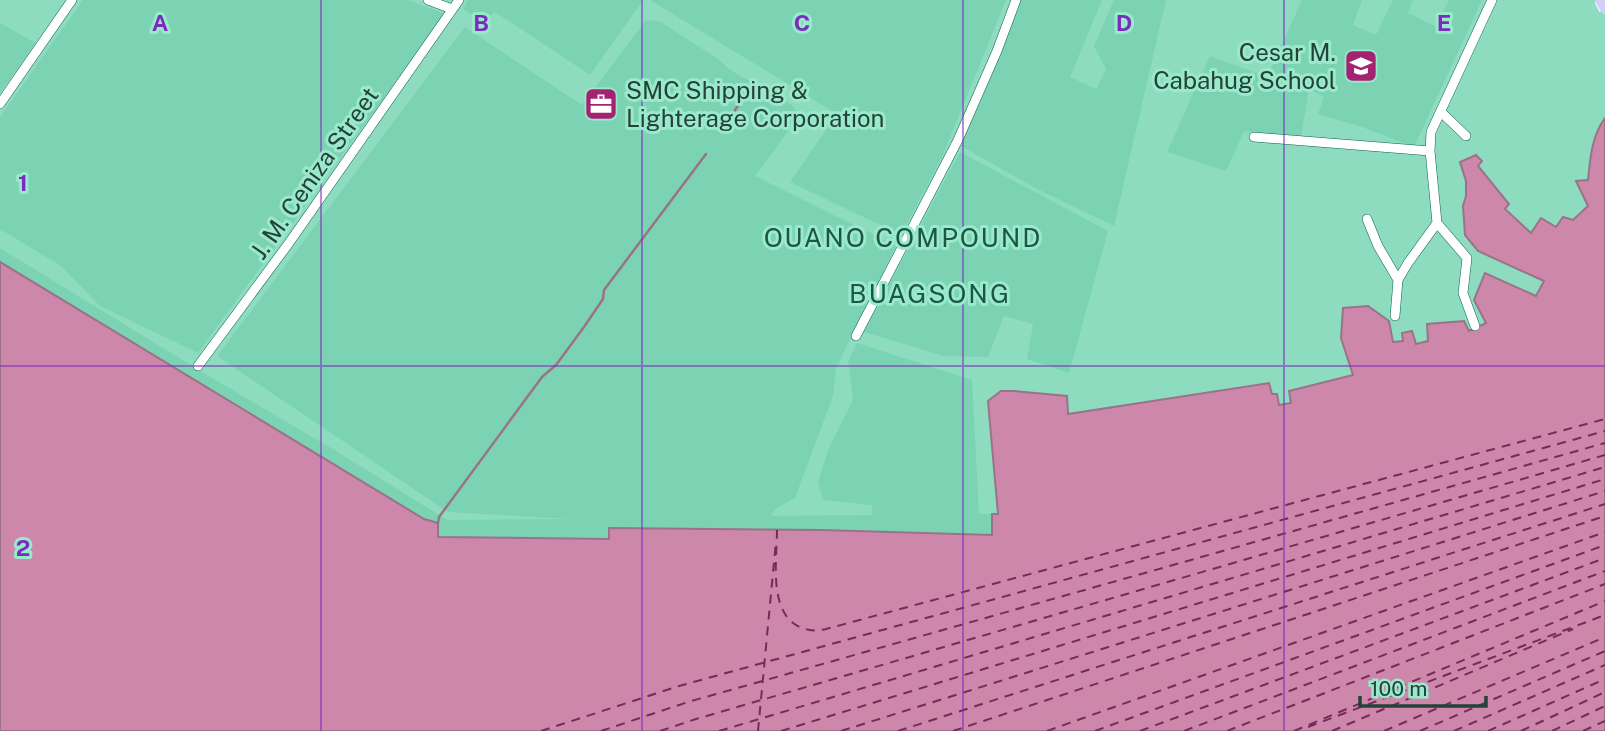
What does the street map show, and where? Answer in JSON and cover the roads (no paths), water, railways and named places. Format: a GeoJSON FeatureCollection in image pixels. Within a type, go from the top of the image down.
{"type":"FeatureCollection","features":[{"type":"Feature","properties":{"kind":"main road"},"geometry":{"type":"LineString","coordinates":[[1600,0],[1605,9]]}},
{"type":"Feature","properties":{"kind":"street"},"geometry":{"type":"LineString","coordinates":[[0,104],[72,0]]}},
{"type":"Feature","properties":{"kind":"street"},"geometry":{"type":"LineString","coordinates":[[428,0],[452,9]]}},
{"type":"Feature","properties":{"kind":"street","name":"J. M. Ceniza Street"},"geometry":{"type":"LineString","coordinates":[[198,366],[273,265],[459,0]]}},
{"type":"Feature","properties":{"kind":"street"},"geometry":{"type":"LineString","coordinates":[[856,336],[958,140],[1016,0]]}},
{"type":"Feature","properties":{"kind":"street"},"geometry":{"type":"LineString","coordinates":[[1475,326],[1463,293],[1467,258],[1437,223],[1430,151],[1432,132],[1492,0]]}},
{"type":"Feature","properties":{"kind":"street"},"geometry":{"type":"LineString","coordinates":[[1441,113],[1466,136]]}},
{"type":"Feature","properties":{"kind":"street"},"geometry":{"type":"LineString","coordinates":[[1254,137],[1430,151]]}},
{"type":"Feature","properties":{"kind":"street"},"geometry":{"type":"LineString","coordinates":[[1367,219],[1378,246],[1398,280]]}},
{"type":"Feature","properties":{"kind":"street"},"geometry":{"type":"LineString","coordinates":[[1395,316],[1398,280],[1437,223]]}},
{"type":"Feature","properties":{"kind":"waterway"},"geometry":{"type":"LineString","coordinates":[[730,118],[753,82]]}},
{"type":"Feature","properties":{"kind":"waterway"},"geometry":{"type":"LineString","coordinates":[[438,523],[439,517],[542,377],[556,365],[584,327],[603,299],[604,290],[706,154]]}},
{"type":"Feature","properties":{"kind":"place","name":"Cesar M. Cabahug School"},"geometry":{"type":"Point","coordinates":[1361,66]}},
{"type":"Feature","properties":{"kind":"place","name":"SMC Shipping & Lighterage Corporation"},"geometry":{"type":"Point","coordinates":[601,104]}},
{"type":"Feature","properties":{"kind":"district","name":"OUANO COMPOUND"},"geometry":{"type":"Point","coordinates":[903,237]}},
{"type":"Feature","properties":{"kind":"district","name":"BUAGSONG"},"geometry":{"type":"Point","coordinates":[930,293]}}]}
